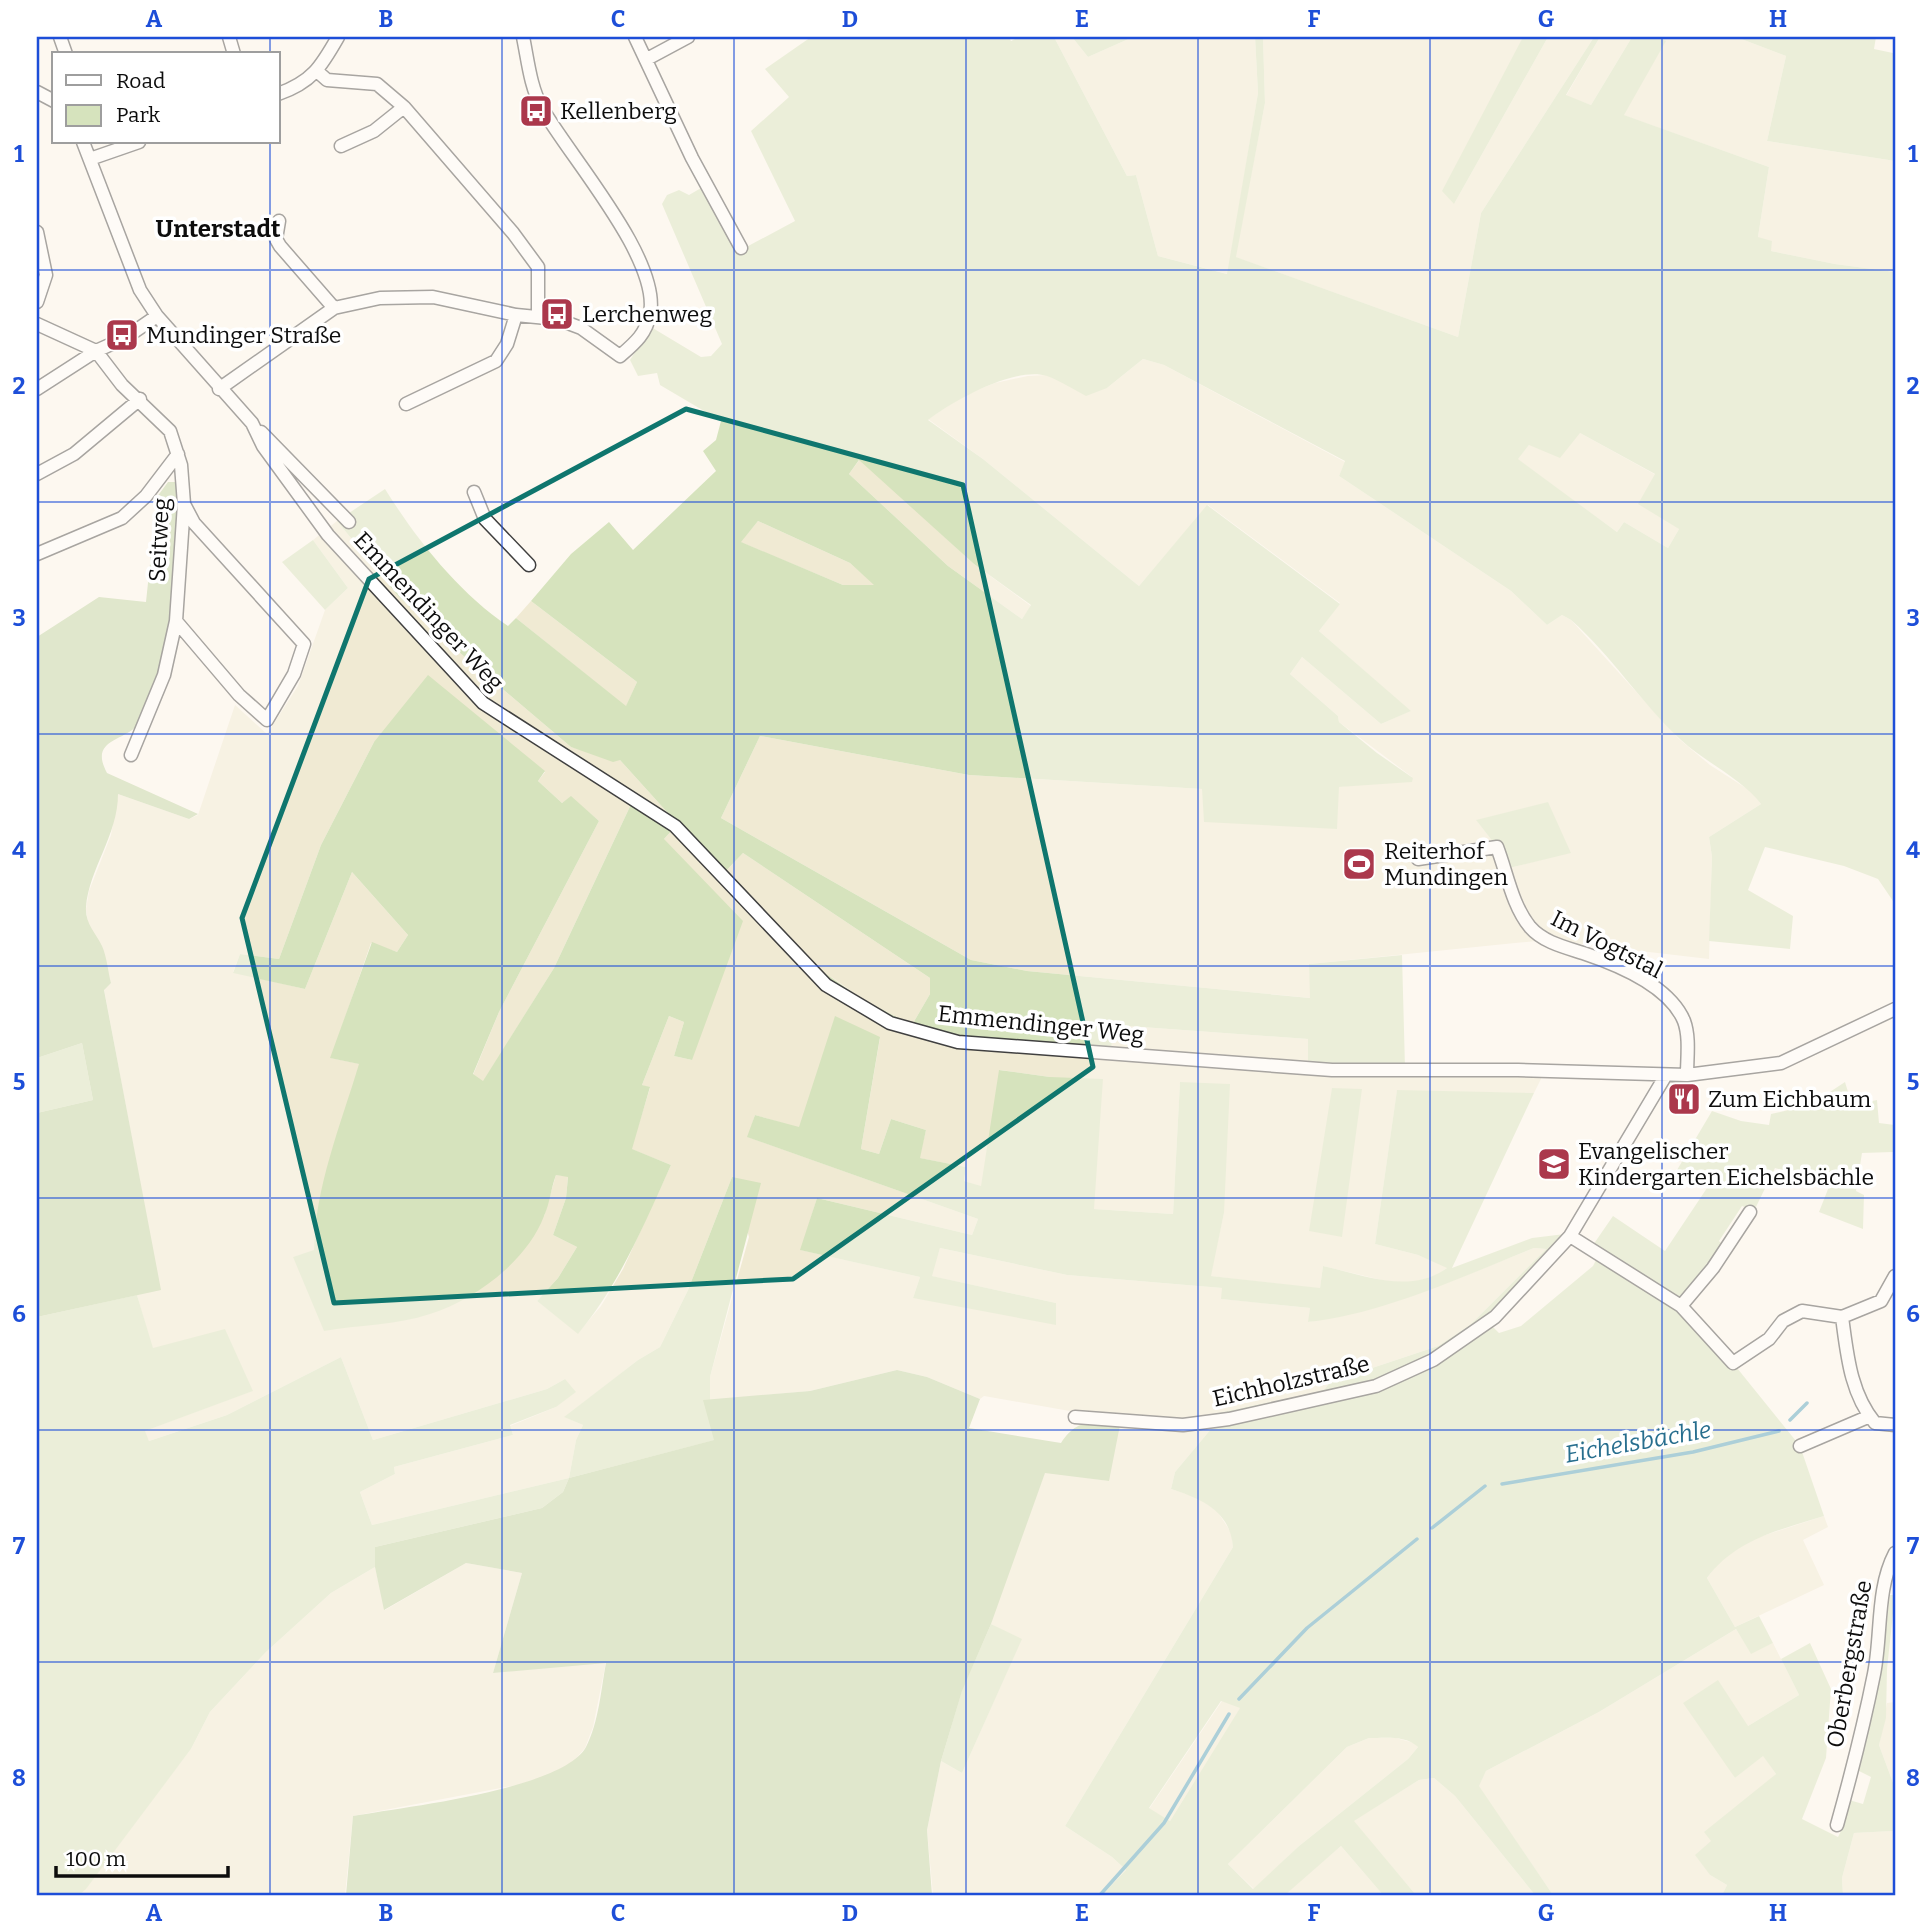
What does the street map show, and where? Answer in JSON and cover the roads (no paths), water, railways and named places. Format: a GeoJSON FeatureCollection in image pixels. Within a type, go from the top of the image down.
{"type":"FeatureCollection","features":[{"type":"Feature","properties":{"kind":"street"},"geometry":{"type":"LineString","coordinates":[[280,93],[293,89],[318,72],[338,37]]}},
{"type":"Feature","properties":{"kind":"street"},"geometry":{"type":"LineString","coordinates":[[219,389],[334,308],[380,298],[433,297],[516,315],[538,317],[581,328],[620,356],[642,337],[651,312],[636,251],[542,107],[528,68],[523,37]]}},
{"type":"Feature","properties":{"kind":"street"},"geometry":{"type":"LineString","coordinates":[[635,37],[692,158],[741,248]]}},
{"type":"Feature","properties":{"kind":"street"},"geometry":{"type":"LineString","coordinates":[[647,59],[688,37]]}},
{"type":"Feature","properties":{"kind":"street"},"geometry":{"type":"LineString","coordinates":[[318,72],[327,79],[377,84],[404,107],[513,233],[538,267],[538,317]]}},
{"type":"Feature","properties":{"kind":"street"},"geometry":{"type":"LineString","coordinates":[[341,146],[374,131],[404,107]]}},
{"type":"Feature","properties":{"kind":"street"},"geometry":{"type":"LineString","coordinates":[[84,144],[136,280],[157,316],[219,389],[349,522]]}},
{"type":"Feature","properties":{"kind":"street"},"geometry":{"type":"LineString","coordinates":[[90,159],[133,144]]}},
{"type":"Feature","properties":{"kind":"street"},"geometry":{"type":"LineString","coordinates":[[279,221],[276,239],[280,246],[334,308]]}},
{"type":"Feature","properties":{"kind":"street"},"geometry":{"type":"LineString","coordinates":[[37,232],[46,275],[37,302]]}},
{"type":"Feature","properties":{"kind":"street"},"geometry":{"type":"LineString","coordinates":[[406,404],[496,361],[507,344],[516,315]]}},
{"type":"Feature","properties":{"kind":"street"},"geometry":{"type":"LineString","coordinates":[[37,389],[96,351],[125,338],[157,316]]}},
{"type":"Feature","properties":{"kind":"street"},"geometry":{"type":"LineString","coordinates":[[37,324],[96,351]]}},
{"type":"Feature","properties":{"kind":"street","name":"Seitweg"},"geometry":{"type":"LineString","coordinates":[[96,351],[122,385],[170,430],[178,454],[184,504],[176,621],[164,675],[131,755]]}},
{"type":"Feature","properties":{"kind":"street"},"geometry":{"type":"LineString","coordinates":[[37,474],[74,454],[140,399]]}},
{"type":"Feature","properties":{"kind":"street","name":"Emmendinger Weg"},"geometry":{"type":"LineString","coordinates":[[251,423],[263,446],[328,535],[483,702],[675,826],[826,985],[890,1023],[958,1042],[1318,1069],[1518,1070],[1687,1075]]}},
{"type":"Feature","properties":{"kind":"street"},"geometry":{"type":"LineString","coordinates":[[37,554],[122,517],[146,496],[178,454]]}},
{"type":"Feature","properties":{"kind":"street"},"geometry":{"type":"LineString","coordinates":[[474,492],[485,519],[529,565]]}},
{"type":"Feature","properties":{"kind":"street"},"geometry":{"type":"LineString","coordinates":[[176,621],[240,695],[267,720],[294,674],[304,645],[194,523],[184,504]]}},
{"type":"Feature","properties":{"kind":"street","name":"Im Vogtstal"},"geometry":{"type":"LineString","coordinates":[[1418,859],[1497,847],[1518,908],[1531,928],[1550,942],[1594,957],[1629,974],[1675,1007],[1684,1022],[1687,1036],[1687,1075]]}},
{"type":"Feature","properties":{"kind":"street"},"geometry":{"type":"LineString","coordinates":[[1687,1075],[1781,1063],[1875,1016],[1895,1009]]}},
{"type":"Feature","properties":{"kind":"street","name":"Eichholzstraße"},"geometry":{"type":"LineString","coordinates":[[1075,1417],[1182,1425],[1229,1419],[1376,1386],[1433,1360],[1465,1340],[1520,1293],[1570,1236],[1666,1075]]}},
{"type":"Feature","properties":{"kind":"street"},"geometry":{"type":"LineString","coordinates":[[1681,1306],[1706,1277],[1750,1212]]}},
{"type":"Feature","properties":{"kind":"street"},"geometry":{"type":"LineString","coordinates":[[1570,1236],[1681,1306],[1733,1363],[1769,1339],[1783,1321],[1802,1311],[1842,1317],[1881,1301],[1895,1276]]}},
{"type":"Feature","properties":{"kind":"street"},"geometry":{"type":"LineString","coordinates":[[1842,1317],[1850,1373],[1870,1416],[1875,1423],[1895,1425]]}},
{"type":"Feature","properties":{"kind":"street"},"geometry":{"type":"LineString","coordinates":[[1800,1446],[1870,1416]]}},
{"type":"Feature","properties":{"kind":"street","name":"Oberbergstraße"},"geometry":{"type":"LineString","coordinates":[[1837,1825],[1874,1671],[1878,1618],[1889,1565],[1895,1553]]}},
{"type":"Feature","properties":{"kind":"waterway","name":"Eichelsbächle"},"geometry":{"type":"LineString","coordinates":[[1790,1420],[1807,1403]]}},
{"type":"Feature","properties":{"kind":"waterway","name":"Eichelsbächle"},"geometry":{"type":"LineString","coordinates":[[1502,1484],[1693,1452],[1779,1431]]}},
{"type":"Feature","properties":{"kind":"waterway","name":"Eichelsbächle"},"geometry":{"type":"LineString","coordinates":[[1432,1528],[1485,1486]]}},
{"type":"Feature","properties":{"kind":"waterway","name":"Eichelsbächle"},"geometry":{"type":"LineString","coordinates":[[1239,1699],[1307,1628],[1417,1539]]}},
{"type":"Feature","properties":{"kind":"waterway","name":"Eichelsbächle"},"geometry":{"type":"LineString","coordinates":[[1100,1895],[1164,1823],[1229,1714]]}},
{"type":"Feature","properties":{"kind":"place","name":"Kellenberg"},"geometry":{"type":"Point","coordinates":[536,111]}},
{"type":"Feature","properties":{"kind":"place","name":"Lerchenweg"},"geometry":{"type":"Point","coordinates":[557,314]}},
{"type":"Feature","properties":{"kind":"place","name":"Mundinger Straße"},"geometry":{"type":"Point","coordinates":[122,335]}},
{"type":"Feature","properties":{"kind":"place","name":"Reiterhof Mundingen"},"geometry":{"type":"Point","coordinates":[1359,864]}},
{"type":"Feature","properties":{"kind":"place","name":"Zum Eichbaum"},"geometry":{"type":"Point","coordinates":[1684,1099]}},
{"type":"Feature","properties":{"kind":"place","name":"Evangelischer Kindergarten Eichelsbächle"},"geometry":{"type":"Point","coordinates":[1554,1164]}},
{"type":"Feature","properties":{"kind":"district","name":"Unterstadt"},"geometry":{"type":"Point","coordinates":[218,229]}}]}
